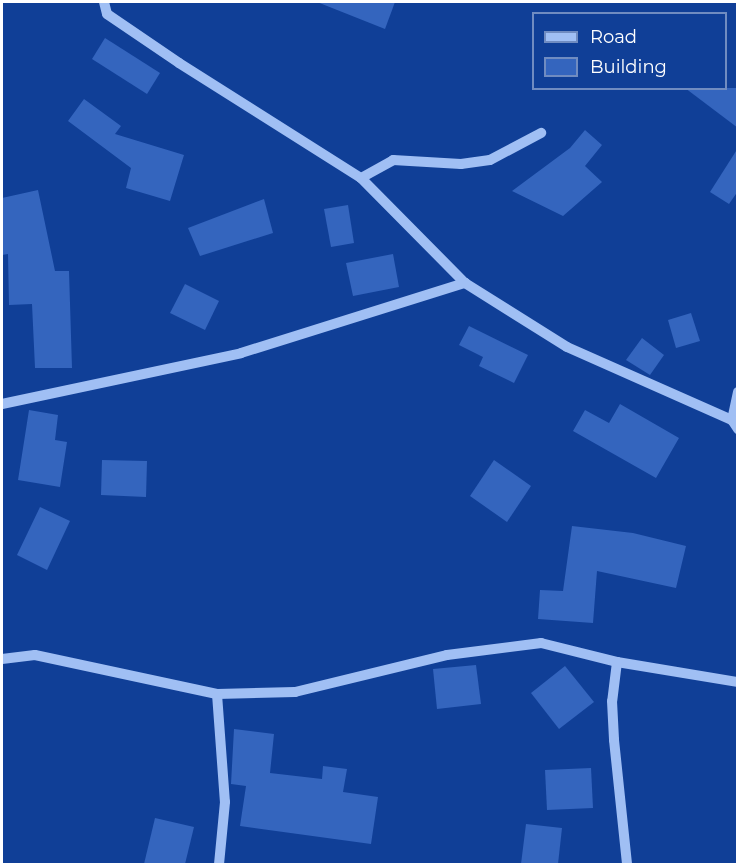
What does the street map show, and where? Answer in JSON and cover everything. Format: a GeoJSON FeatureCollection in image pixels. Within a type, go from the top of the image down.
{"type":"FeatureCollection","features":[{"type":"Feature","properties":{"kind":"street"},"geometry":{"type":"LineString","coordinates":[[104,2],[107,14],[161,51],[361,178],[465,283],[567,347],[735,424],[738,392]]}},
{"type":"Feature","properties":{"kind":"street"},"geometry":{"type":"LineString","coordinates":[[361,178],[393,160],[461,164],[490,160],[541,133]]}},
{"type":"Feature","properties":{"kind":"street"},"geometry":{"type":"LineString","coordinates":[[2,404],[241,353],[465,283]]}},
{"type":"Feature","properties":{"kind":"street"},"geometry":{"type":"LineString","coordinates":[[2,659],[35,655],[217,693],[295,692],[447,655],[541,643],[617,662],[738,682]]}},
{"type":"Feature","properties":{"kind":"street"},"geometry":{"type":"LineString","coordinates":[[617,662],[612,701],[627,864]]}},
{"type":"Feature","properties":{"kind":"street"},"geometry":{"type":"LineString","coordinates":[[217,693],[225,802],[219,864]]}},
{"type":"Feature","properties":{"kind":"building"},"geometry":{"type":"Polygon","coordinates":[[[317,2],[395,2],[385,29],[317,2]]]}},
{"type":"Feature","properties":{"kind":"building"},"geometry":{"type":"Polygon","coordinates":[[[105,38],[160,73],[147,94],[92,59],[105,38]]]}},
{"type":"Feature","properties":{"kind":"building"},"geometry":{"type":"Polygon","coordinates":[[[738,88],[738,128],[688,90],[738,88]]]}},
{"type":"Feature","properties":{"kind":"building"},"geometry":{"type":"Polygon","coordinates":[[[84,99],[121,126],[115,134],[184,155],[170,201],[126,188],[131,168],[68,121],[84,99]]]}},
{"type":"Feature","properties":{"kind":"building"},"geometry":{"type":"Polygon","coordinates":[[[585,130],[602,145],[585,166],[602,182],[563,216],[512,191],[570,148],[585,130]]]}},
{"type":"Feature","properties":{"kind":"building"},"geometry":{"type":"Polygon","coordinates":[[[738,148],[738,191],[729,204],[710,192],[738,148]]]}},
{"type":"Feature","properties":{"kind":"building"},"geometry":{"type":"Polygon","coordinates":[[[38,190],[55,271],[69,271],[72,368],[35,368],[32,304],[9,305],[8,254],[2,255],[2,198],[38,190]]]}},
{"type":"Feature","properties":{"kind":"building"},"geometry":{"type":"Polygon","coordinates":[[[264,199],[273,233],[200,256],[188,228],[264,199]]]}},
{"type":"Feature","properties":{"kind":"building"},"geometry":{"type":"Polygon","coordinates":[[[348,205],[354,243],[331,247],[324,209],[348,205]]]}},
{"type":"Feature","properties":{"kind":"building"},"geometry":{"type":"Polygon","coordinates":[[[393,254],[399,287],[353,296],[346,263],[393,254]]]}},
{"type":"Feature","properties":{"kind":"building"},"geometry":{"type":"Polygon","coordinates":[[[185,284],[219,301],[205,330],[170,313],[185,284]]]}},
{"type":"Feature","properties":{"kind":"building"},"geometry":{"type":"Polygon","coordinates":[[[691,313],[700,341],[676,348],[668,320],[691,313]]]}},
{"type":"Feature","properties":{"kind":"building"},"geometry":{"type":"Polygon","coordinates":[[[469,326],[528,355],[514,383],[479,366],[483,357],[459,345],[469,326]]]}},
{"type":"Feature","properties":{"kind":"building"},"geometry":{"type":"Polygon","coordinates":[[[642,338],[664,355],[650,375],[626,360],[642,338]]]}},
{"type":"Feature","properties":{"kind":"building"},"geometry":{"type":"Polygon","coordinates":[[[620,404],[679,438],[656,478],[573,431],[585,410],[609,423],[620,404]]]}},
{"type":"Feature","properties":{"kind":"building"},"geometry":{"type":"Polygon","coordinates":[[[29,410],[58,415],[55,440],[67,442],[60,487],[18,480],[29,410]]]}},
{"type":"Feature","properties":{"kind":"building"},"geometry":{"type":"Polygon","coordinates":[[[102,460],[147,461],[146,497],[101,495],[102,460]]]}},
{"type":"Feature","properties":{"kind":"building"},"geometry":{"type":"Polygon","coordinates":[[[494,460],[531,486],[507,522],[470,496],[494,460]]]}},
{"type":"Feature","properties":{"kind":"building"},"geometry":{"type":"Polygon","coordinates":[[[40,507],[70,521],[47,570],[17,555],[40,507]]]}},
{"type":"Feature","properties":{"kind":"building"},"geometry":{"type":"Polygon","coordinates":[[[572,526],[633,533],[686,546],[676,588],[597,571],[593,623],[538,619],[540,590],[563,591],[572,526]]]}},
{"type":"Feature","properties":{"kind":"building"},"geometry":{"type":"Polygon","coordinates":[[[476,665],[481,704],[437,709],[433,669],[476,665]]]}},
{"type":"Feature","properties":{"kind":"building"},"geometry":{"type":"Polygon","coordinates":[[[565,666],[594,702],[559,729],[531,693],[565,666]]]}},
{"type":"Feature","properties":{"kind":"building"},"geometry":{"type":"Polygon","coordinates":[[[234,729],[274,734],[270,773],[322,779],[323,766],[347,769],[343,792],[378,797],[371,844],[240,826],[246,786],[231,784],[234,729]]]}},
{"type":"Feature","properties":{"kind":"building"},"geometry":{"type":"Polygon","coordinates":[[[591,768],[593,808],[547,810],[545,770],[591,768]]]}},
{"type":"Feature","properties":{"kind":"building"},"geometry":{"type":"Polygon","coordinates":[[[155,818],[194,827],[185,864],[144,864],[155,818]]]}},
{"type":"Feature","properties":{"kind":"building"},"geometry":{"type":"Polygon","coordinates":[[[526,824],[562,828],[558,864],[521,864],[526,824]]]}}]}
